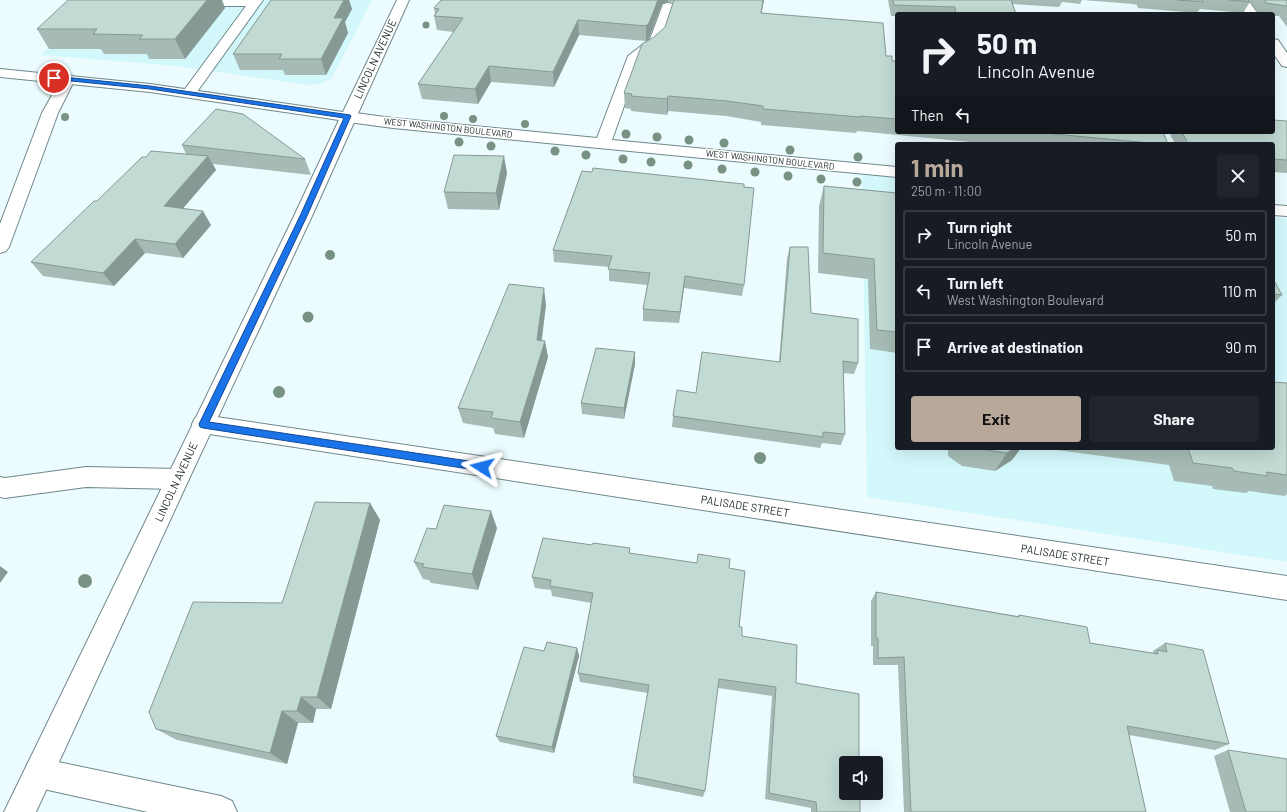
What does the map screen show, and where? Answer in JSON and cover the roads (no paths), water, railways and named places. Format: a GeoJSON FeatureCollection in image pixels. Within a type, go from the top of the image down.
{"type":"FeatureCollection","features":[{"type":"Feature","properties":{"kind":"street","name":"LINCOLN AVENUE"},"geometry":{"type":"LineString","coordinates":[[20,812],[303,216],[403,0]]}},
{"type":"Feature","properties":{"kind":"street"},"geometry":{"type":"LineString","coordinates":[[1242,0],[1251,12]]}},
{"type":"Feature","properties":{"kind":"street"},"geometry":{"type":"LineString","coordinates":[[178,3],[256,1]]}},
{"type":"Feature","properties":{"kind":"street"},"geometry":{"type":"LineString","coordinates":[[189,93],[256,1]]}},
{"type":"Feature","properties":{"kind":"street"},"geometry":{"type":"LineString","coordinates":[[603,143],[635,56],[656,41],[668,7]]}},
{"type":"Feature","properties":{"kind":"street"},"geometry":{"type":"LineString","coordinates":[[1275,46],[1287,63]]}},
{"type":"Feature","properties":{"kind":"street","name":"WEST WASHINGTON BOULEVARD"},"geometry":{"type":"LineString","coordinates":[[0,73],[150,88],[394,123],[895,172]]}},
{"type":"Feature","properties":{"kind":"street"},"geometry":{"type":"LineString","coordinates":[[0,247],[50,113],[68,80]]}},
{"type":"Feature","properties":{"kind":"street"},"geometry":{"type":"LineString","coordinates":[[1275,210],[1287,211]]}},
{"type":"Feature","properties":{"kind":"street","name":"PALISADE STREET"},"geometry":{"type":"LineString","coordinates":[[203,424],[1287,588]]}},
{"type":"Feature","properties":{"kind":"street"},"geometry":{"type":"LineString","coordinates":[[0,487],[5,488],[86,477],[177,479]]}},
{"type":"Feature","properties":{"kind":"street"},"geometry":{"type":"LineString","coordinates":[[39,773],[221,812]]}}]}
